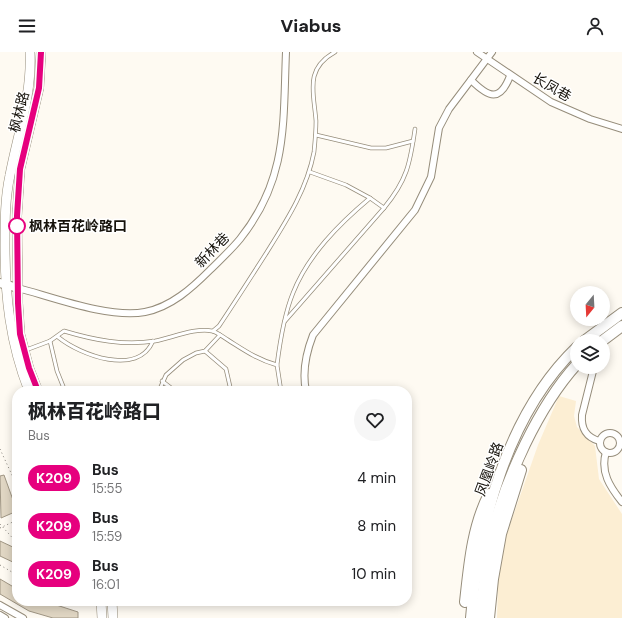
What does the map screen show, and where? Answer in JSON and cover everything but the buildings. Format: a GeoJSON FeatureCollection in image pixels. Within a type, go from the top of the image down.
{"type":"FeatureCollection","features":[{"type":"Feature","properties":{"kind":"main road","name":"枫林路"},"geometry":{"type":"LineString","coordinates":[[26,386],[14,347],[3,284],[9,176],[26,105],[30,76],[30,52]]}},
{"type":"Feature","properties":{"kind":"main road","name":"枫林路"},"geometry":{"type":"LineString","coordinates":[[36,386],[24,350],[19,322],[18,182],[39,88],[41,52]]}},
{"type":"Feature","properties":{"kind":"main road"},"geometry":{"type":"LineString","coordinates":[[594,334],[622,313]]}},
{"type":"Feature","properties":{"kind":"main road"},"geometry":{"type":"LineString","coordinates":[[610,335],[622,326]]}},
{"type":"Feature","properties":{"kind":"main road","name":"凤凰岭路"},"geometry":{"type":"LineString","coordinates":[[480,581],[485,524],[503,469],[517,435],[541,390],[549,378],[570,356]]}},
{"type":"Feature","properties":{"kind":"main road","name":"凤凰岭路"},"geometry":{"type":"LineString","coordinates":[[471,618],[499,512],[530,437],[552,394],[570,372]]}},
{"type":"Feature","properties":{"kind":"main road"},"geometry":{"type":"LineString","coordinates":[[489,618],[493,579],[501,534],[530,437]]}},
{"type":"Feature","properties":{"kind":"main road"},"geometry":{"type":"LineString","coordinates":[[464,618],[468,572],[478,520],[482,508],[503,469]]}},
{"type":"Feature","properties":{"kind":"main road"},"geometry":{"type":"LineString","coordinates":[[480,581],[480,618]]}},
{"type":"Feature","properties":{"kind":"main road"},"geometry":{"type":"LineString","coordinates":[[101,606],[102,618]]}},
{"type":"Feature","properties":{"kind":"main road"},"geometry":{"type":"LineString","coordinates":[[112,606],[113,618]]}},
{"type":"Feature","properties":{"kind":"street","name":"新林巷"},"geometry":{"type":"LineString","coordinates":[[18,288],[91,307],[128,314],[145,312],[161,307],[178,298],[197,283],[240,240],[268,193],[277,168],[282,143],[286,52]]}},
{"type":"Feature","properties":{"kind":"street","name":"长凤巷"},"geometry":{"type":"LineString","coordinates":[[477,52],[532,91],[564,108],[590,119],[622,128]]}},
{"type":"Feature","properties":{"kind":"street"},"geometry":{"type":"LineString","coordinates":[[306,386],[306,353],[313,335],[415,210],[432,177],[439,128],[449,109],[492,52]]}},
{"type":"Feature","properties":{"kind":"street"},"geometry":{"type":"LineString","coordinates":[[471,80],[479,89],[487,94],[495,94],[500,93],[505,89],[510,76]]}},
{"type":"Feature","properties":{"kind":"street"},"geometry":{"type":"LineString","coordinates":[[3,284],[18,288]]}},
{"type":"Feature","properties":{"kind":"street"},"geometry":{"type":"LineString","coordinates":[[592,374],[582,415],[581,423],[583,430],[589,436],[599,441],[601,448],[606,452],[613,453],[622,445],[616,434],[610,432],[604,434],[599,441]]}},
{"type":"Feature","properties":{"kind":"street"},"geometry":{"type":"LineString","coordinates":[[606,452],[604,458],[605,476],[611,489],[622,502]]}},
{"type":"Feature","properties":{"kind":"street"},"geometry":{"type":"LineString","coordinates":[[0,605],[23,618]]}},
{"type":"Feature","properties":{"kind":"street"},"geometry":{"type":"LineString","coordinates":[[0,615],[5,618]]}},
{"type":"Feature","properties":{"kind":"lane"},"geometry":{"type":"LineString","coordinates":[[24,350],[50,341],[58,337],[64,331],[102,341],[153,341],[186,333],[212,330],[219,326],[246,286],[296,202],[310,172],[316,135],[313,78],[320,63],[335,52]]}},
{"type":"Feature","properties":{"kind":"lane"},"geometry":{"type":"LineString","coordinates":[[284,323],[394,195],[407,173],[415,129]]}},
{"type":"Feature","properties":{"kind":"lane"},"geometry":{"type":"LineString","coordinates":[[316,135],[371,148],[386,148],[413,141]]}},
{"type":"Feature","properties":{"kind":"lane"},"geometry":{"type":"LineString","coordinates":[[310,172],[346,185],[370,198],[384,208]]}},
{"type":"Feature","properties":{"kind":"lane"},"geometry":{"type":"LineString","coordinates":[[280,386],[277,365],[284,323],[293,293],[312,258],[342,223],[370,198]]}},
{"type":"Feature","properties":{"kind":"lane"},"geometry":{"type":"LineString","coordinates":[[212,330],[264,362],[277,365]]}},
{"type":"Feature","properties":{"kind":"lane"},"geometry":{"type":"LineString","coordinates":[[160,386],[166,375],[183,360],[196,353],[205,351],[220,335]]}},
{"type":"Feature","properties":{"kind":"lane"},"geometry":{"type":"LineString","coordinates":[[58,337],[77,350],[104,359],[129,360],[143,355],[150,348],[153,341]]}},
{"type":"Feature","properties":{"kind":"lane"},"geometry":{"type":"LineString","coordinates":[[50,341],[57,371],[63,386]]}},
{"type":"Feature","properties":{"kind":"lane"},"geometry":{"type":"LineString","coordinates":[[205,351],[226,370],[230,386]]}},
{"type":"Feature","properties":{"kind":"lane"},"geometry":{"type":"LineString","coordinates":[[162,381],[168,386]]}},
{"type":"Feature","properties":{"kind":"path"},"geometry":{"type":"LineString","coordinates":[[0,449],[12,475]]}},
{"type":"Feature","properties":{"kind":"path"},"geometry":{"type":"LineString","coordinates":[[1,527],[12,522]]}},
{"type":"Feature","properties":{"kind":"path"},"geometry":{"type":"LineString","coordinates":[[0,524],[12,538]]}},
{"type":"Feature","properties":{"kind":"path"},"geometry":{"type":"LineString","coordinates":[[0,565],[12,572]]}},
{"type":"Feature","properties":{"kind":"shaded area"},"geometry":{"type":"Polygon","coordinates":[[[559,396],[576,401],[574,416],[577,427],[595,446],[599,479],[622,514],[622,618],[497,618],[498,581],[506,536],[538,445],[559,396]]]}},
{"type":"Feature","properties":{"kind":"bus line","name":"K209"},"geometry":{"type":"LineString","coordinates":[[36,386],[29,368],[20,334],[18,303],[17,216],[18,182],[22,156],[39,88],[41,52]]}},
{"type":"Feature","properties":{"kind":"place","name":"枫林百花岭路口"},"geometry":{"type":"Point","coordinates":[17,226]}}]}
